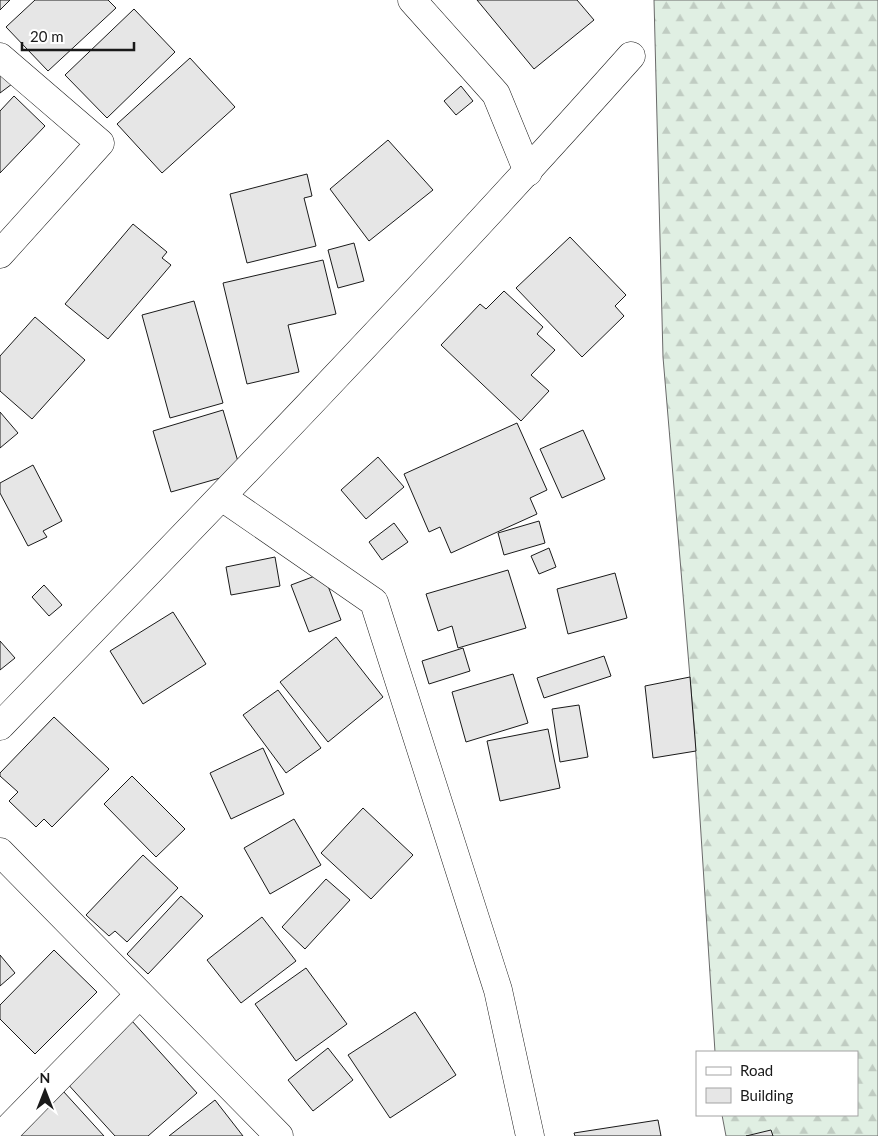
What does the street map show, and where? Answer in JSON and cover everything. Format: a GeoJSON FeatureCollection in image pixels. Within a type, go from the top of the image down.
{"type":"FeatureCollection","features":[{"type":"Feature","properties":{"kind":"street"},"geometry":{"type":"LineString","coordinates":[[412,0],[496,94],[528,172]]}},
{"type":"Feature","properties":{"kind":"street"},"geometry":{"type":"LineString","coordinates":[[0,56],[100,143],[0,254]]}},
{"type":"Feature","properties":{"kind":"street"},"geometry":{"type":"LineString","coordinates":[[0,726],[222,496],[528,172],[631,56]]}},
{"type":"Feature","properties":{"kind":"street"},"geometry":{"type":"LineString","coordinates":[[222,496],[374,602],[498,990],[530,1136]]}},
{"type":"Feature","properties":{"kind":"street"},"geometry":{"type":"LineString","coordinates":[[0,852],[279,1136]]}},
{"type":"Feature","properties":{"kind":"street"},"geometry":{"type":"LineString","coordinates":[[1,1136],[140,995]]}},
{"type":"Feature","properties":{"kind":"green space"},"geometry":{"type":"Polygon","coordinates":[[[654,0],[878,0],[878,1136],[726,1136],[722,1116],[858,1116],[858,1051],[715,1051],[694,725],[663,357],[654,0]]]}},
{"type":"Feature","properties":{"kind":"building"},"geometry":{"type":"Polygon","coordinates":[[[0,0],[10,0],[0,10],[0,0]]]}},
{"type":"Feature","properties":{"kind":"building"},"geometry":{"type":"Polygon","coordinates":[[[35,0],[108,0],[116,8],[48,71],[6,27],[35,0]]]}},
{"type":"Feature","properties":{"kind":"building"},"geometry":{"type":"Polygon","coordinates":[[[477,0],[577,0],[594,20],[534,69],[477,0]]]}},
{"type":"Feature","properties":{"kind":"building"},"geometry":{"type":"Polygon","coordinates":[[[134,9],[175,52],[107,118],[65,75],[134,9]]]}},
{"type":"Feature","properties":{"kind":"building"},"geometry":{"type":"Polygon","coordinates":[[[190,58],[235,107],[162,173],[117,124],[190,58]]]}},
{"type":"Feature","properties":{"kind":"building"},"geometry":{"type":"Polygon","coordinates":[[[0,70],[12,84],[0,93],[0,70]]]}},
{"type":"Feature","properties":{"kind":"building"},"geometry":{"type":"Polygon","coordinates":[[[461,86],[473,101],[456,115],[444,101],[461,86]]]}},
{"type":"Feature","properties":{"kind":"building"},"geometry":{"type":"Polygon","coordinates":[[[14,96],[45,126],[0,173],[0,111],[14,96]]]}},
{"type":"Feature","properties":{"kind":"building"},"geometry":{"type":"Polygon","coordinates":[[[388,140],[433,190],[369,241],[330,189],[388,140]]]}},
{"type":"Feature","properties":{"kind":"building"},"geometry":{"type":"Polygon","coordinates":[[[307,174],[312,196],[304,198],[316,246],[247,263],[230,194],[307,174]]]}},
{"type":"Feature","properties":{"kind":"building"},"geometry":{"type":"Polygon","coordinates":[[[133,224],[167,252],[162,258],[171,265],[108,339],[65,304],[133,224]]]}},
{"type":"Feature","properties":{"kind":"building"},"geometry":{"type":"Polygon","coordinates":[[[570,237],[626,295],[615,306],[624,316],[582,357],[516,288],[570,237]]]}},
{"type":"Feature","properties":{"kind":"building"},"geometry":{"type":"Polygon","coordinates":[[[354,243],[364,281],[338,288],[328,250],[354,243]]]}},
{"type":"Feature","properties":{"kind":"building"},"geometry":{"type":"Polygon","coordinates":[[[323,260],[336,314],[288,325],[299,372],[247,384],[223,283],[323,260]]]}},
{"type":"Feature","properties":{"kind":"building"},"geometry":{"type":"Polygon","coordinates":[[[504,291],[543,327],[537,334],[555,350],[531,375],[549,391],[521,421],[441,345],[480,304],[486,309],[504,291]]]}},
{"type":"Feature","properties":{"kind":"building"},"geometry":{"type":"Polygon","coordinates":[[[194,301],[223,403],[170,418],[142,315],[194,301]]]}},
{"type":"Feature","properties":{"kind":"building"},"geometry":{"type":"Polygon","coordinates":[[[35,317],[85,360],[32,419],[0,391],[0,356],[35,317]]]}},
{"type":"Feature","properties":{"kind":"building"},"geometry":{"type":"Polygon","coordinates":[[[223,410],[241,472],[171,492],[153,431],[223,410]]]}},
{"type":"Feature","properties":{"kind":"building"},"geometry":{"type":"Polygon","coordinates":[[[0,412],[18,433],[0,448],[0,412]]]}},
{"type":"Feature","properties":{"kind":"building"},"geometry":{"type":"Polygon","coordinates":[[[517,423],[547,490],[530,498],[537,514],[451,553],[440,527],[429,532],[404,474],[517,423]]]}},
{"type":"Feature","properties":{"kind":"building"},"geometry":{"type":"Polygon","coordinates":[[[583,430],[605,479],[562,498],[540,449],[583,430]]]}},
{"type":"Feature","properties":{"kind":"building"},"geometry":{"type":"Polygon","coordinates":[[[378,457],[404,487],[366,519],[341,490],[378,457]]]}},
{"type":"Feature","properties":{"kind":"building"},"geometry":{"type":"Polygon","coordinates":[[[33,465],[62,521],[43,531],[47,537],[28,546],[0,493],[0,483],[33,465]]]}},
{"type":"Feature","properties":{"kind":"building"},"geometry":{"type":"Polygon","coordinates":[[[539,521],[545,543],[504,555],[498,533],[539,521]]]}},
{"type":"Feature","properties":{"kind":"building"},"geometry":{"type":"Polygon","coordinates":[[[394,523],[408,542],[382,560],[369,542],[394,523]]]}},
{"type":"Feature","properties":{"kind":"building"},"geometry":{"type":"Polygon","coordinates":[[[549,548],[556,567],[539,574],[531,556],[549,548]]]}},
{"type":"Feature","properties":{"kind":"building"},"geometry":{"type":"Polygon","coordinates":[[[275,557],[280,586],[231,595],[226,567],[275,557]]]}},
{"type":"Feature","properties":{"kind":"building"},"geometry":{"type":"Polygon","coordinates":[[[508,570],[526,628],[458,648],[452,626],[438,631],[426,594],[508,570]]]}},
{"type":"Feature","properties":{"kind":"building"},"geometry":{"type":"Polygon","coordinates":[[[323,573],[341,620],[309,632],[291,585],[323,573]]]}},
{"type":"Feature","properties":{"kind":"building"},"geometry":{"type":"Polygon","coordinates":[[[615,573],[627,618],[568,634],[557,589],[615,573]]]}},
{"type":"Feature","properties":{"kind":"building"},"geometry":{"type":"Polygon","coordinates":[[[44,585],[62,605],[49,616],[32,597],[44,585]]]}},
{"type":"Feature","properties":{"kind":"building"},"geometry":{"type":"Polygon","coordinates":[[[173,612],[206,664],[143,704],[110,651],[173,612]]]}},
{"type":"Feature","properties":{"kind":"building"},"geometry":{"type":"Polygon","coordinates":[[[336,637],[383,697],[328,742],[280,682],[336,637]]]}},
{"type":"Feature","properties":{"kind":"building"},"geometry":{"type":"Polygon","coordinates":[[[0,641],[15,658],[0,670],[0,641]]]}},
{"type":"Feature","properties":{"kind":"building"},"geometry":{"type":"Polygon","coordinates":[[[463,648],[470,671],[429,684],[422,661],[463,648]]]}},
{"type":"Feature","properties":{"kind":"building"},"geometry":{"type":"Polygon","coordinates":[[[604,656],[611,676],[544,698],[537,678],[604,656]]]}},
{"type":"Feature","properties":{"kind":"building"},"geometry":{"type":"Polygon","coordinates":[[[513,674],[528,723],[466,742],[452,692],[513,674]]]}},
{"type":"Feature","properties":{"kind":"building"},"geometry":{"type":"Polygon","coordinates":[[[690,677],[696,751],[653,758],[645,686],[690,677]]]}},
{"type":"Feature","properties":{"kind":"building"},"geometry":{"type":"Polygon","coordinates":[[[278,690],[321,748],[286,773],[243,715],[278,690]]]}},
{"type":"Feature","properties":{"kind":"building"},"geometry":{"type":"Polygon","coordinates":[[[579,705],[588,757],[560,762],[552,709],[579,705]]]}},
{"type":"Feature","properties":{"kind":"building"},"geometry":{"type":"Polygon","coordinates":[[[54,717],[109,769],[52,827],[44,819],[36,827],[9,801],[18,792],[0,776],[0,773],[54,717]]]}},
{"type":"Feature","properties":{"kind":"building"},"geometry":{"type":"Polygon","coordinates":[[[548,729],[560,788],[500,801],[487,741],[548,729]]]}},
{"type":"Feature","properties":{"kind":"building"},"geometry":{"type":"Polygon","coordinates":[[[263,748],[284,794],[231,819],[210,773],[263,748]]]}},
{"type":"Feature","properties":{"kind":"building"},"geometry":{"type":"Polygon","coordinates":[[[132,776],[185,829],[156,857],[104,804],[132,776]]]}},
{"type":"Feature","properties":{"kind":"building"},"geometry":{"type":"Polygon","coordinates":[[[363,808],[413,855],[371,899],[321,853],[363,808]]]}},
{"type":"Feature","properties":{"kind":"building"},"geometry":{"type":"Polygon","coordinates":[[[294,819],[321,865],[270,894],[244,848],[294,819]]]}},
{"type":"Feature","properties":{"kind":"building"},"geometry":{"type":"Polygon","coordinates":[[[143,855],[178,888],[127,942],[115,931],[109,936],[86,915],[143,855]]]}},
{"type":"Feature","properties":{"kind":"building"},"geometry":{"type":"Polygon","coordinates":[[[326,879],[350,900],[305,949],[282,927],[326,879]]]}},
{"type":"Feature","properties":{"kind":"building"},"geometry":{"type":"Polygon","coordinates":[[[181,896],[203,916],[148,974],[127,954],[181,896]]]}},
{"type":"Feature","properties":{"kind":"building"},"geometry":{"type":"Polygon","coordinates":[[[262,917],[296,961],[241,1003],[207,960],[262,917]]]}},
{"type":"Feature","properties":{"kind":"building"},"geometry":{"type":"Polygon","coordinates":[[[54,950],[97,992],[35,1054],[0,1019],[0,1005],[54,950]]]}},
{"type":"Feature","properties":{"kind":"building"},"geometry":{"type":"Polygon","coordinates":[[[0,955],[15,973],[0,986],[0,955]]]}},
{"type":"Feature","properties":{"kind":"building"},"geometry":{"type":"Polygon","coordinates":[[[306,968],[347,1024],[296,1061],[255,1004],[306,968]]]}},
{"type":"Feature","properties":{"kind":"building"},"geometry":{"type":"Polygon","coordinates":[[[415,1012],[456,1075],[390,1118],[348,1055],[415,1012]]]}},
{"type":"Feature","properties":{"kind":"building"},"geometry":{"type":"Polygon","coordinates":[[[132,1021],[197,1093],[148,1136],[115,1136],[65,1081],[132,1021]]]}},
{"type":"Feature","properties":{"kind":"building"},"geometry":{"type":"Polygon","coordinates":[[[328,1048],[353,1080],[313,1111],[288,1080],[328,1048]]]}},
{"type":"Feature","properties":{"kind":"building"},"geometry":{"type":"Polygon","coordinates":[[[63,1091],[104,1136],[13,1136],[63,1091]]]}},
{"type":"Feature","properties":{"kind":"building"},"geometry":{"type":"Polygon","coordinates":[[[215,1100],[243,1136],[169,1136],[215,1100]]]}},
{"type":"Feature","properties":{"kind":"building"},"geometry":{"type":"Polygon","coordinates":[[[658,1120],[661,1136],[575,1136],[574,1133],[658,1120]]]}},
{"type":"Feature","properties":{"kind":"building"},"geometry":{"type":"Polygon","coordinates":[[[771,1130],[773,1136],[746,1136],[771,1130]]]}}]}
